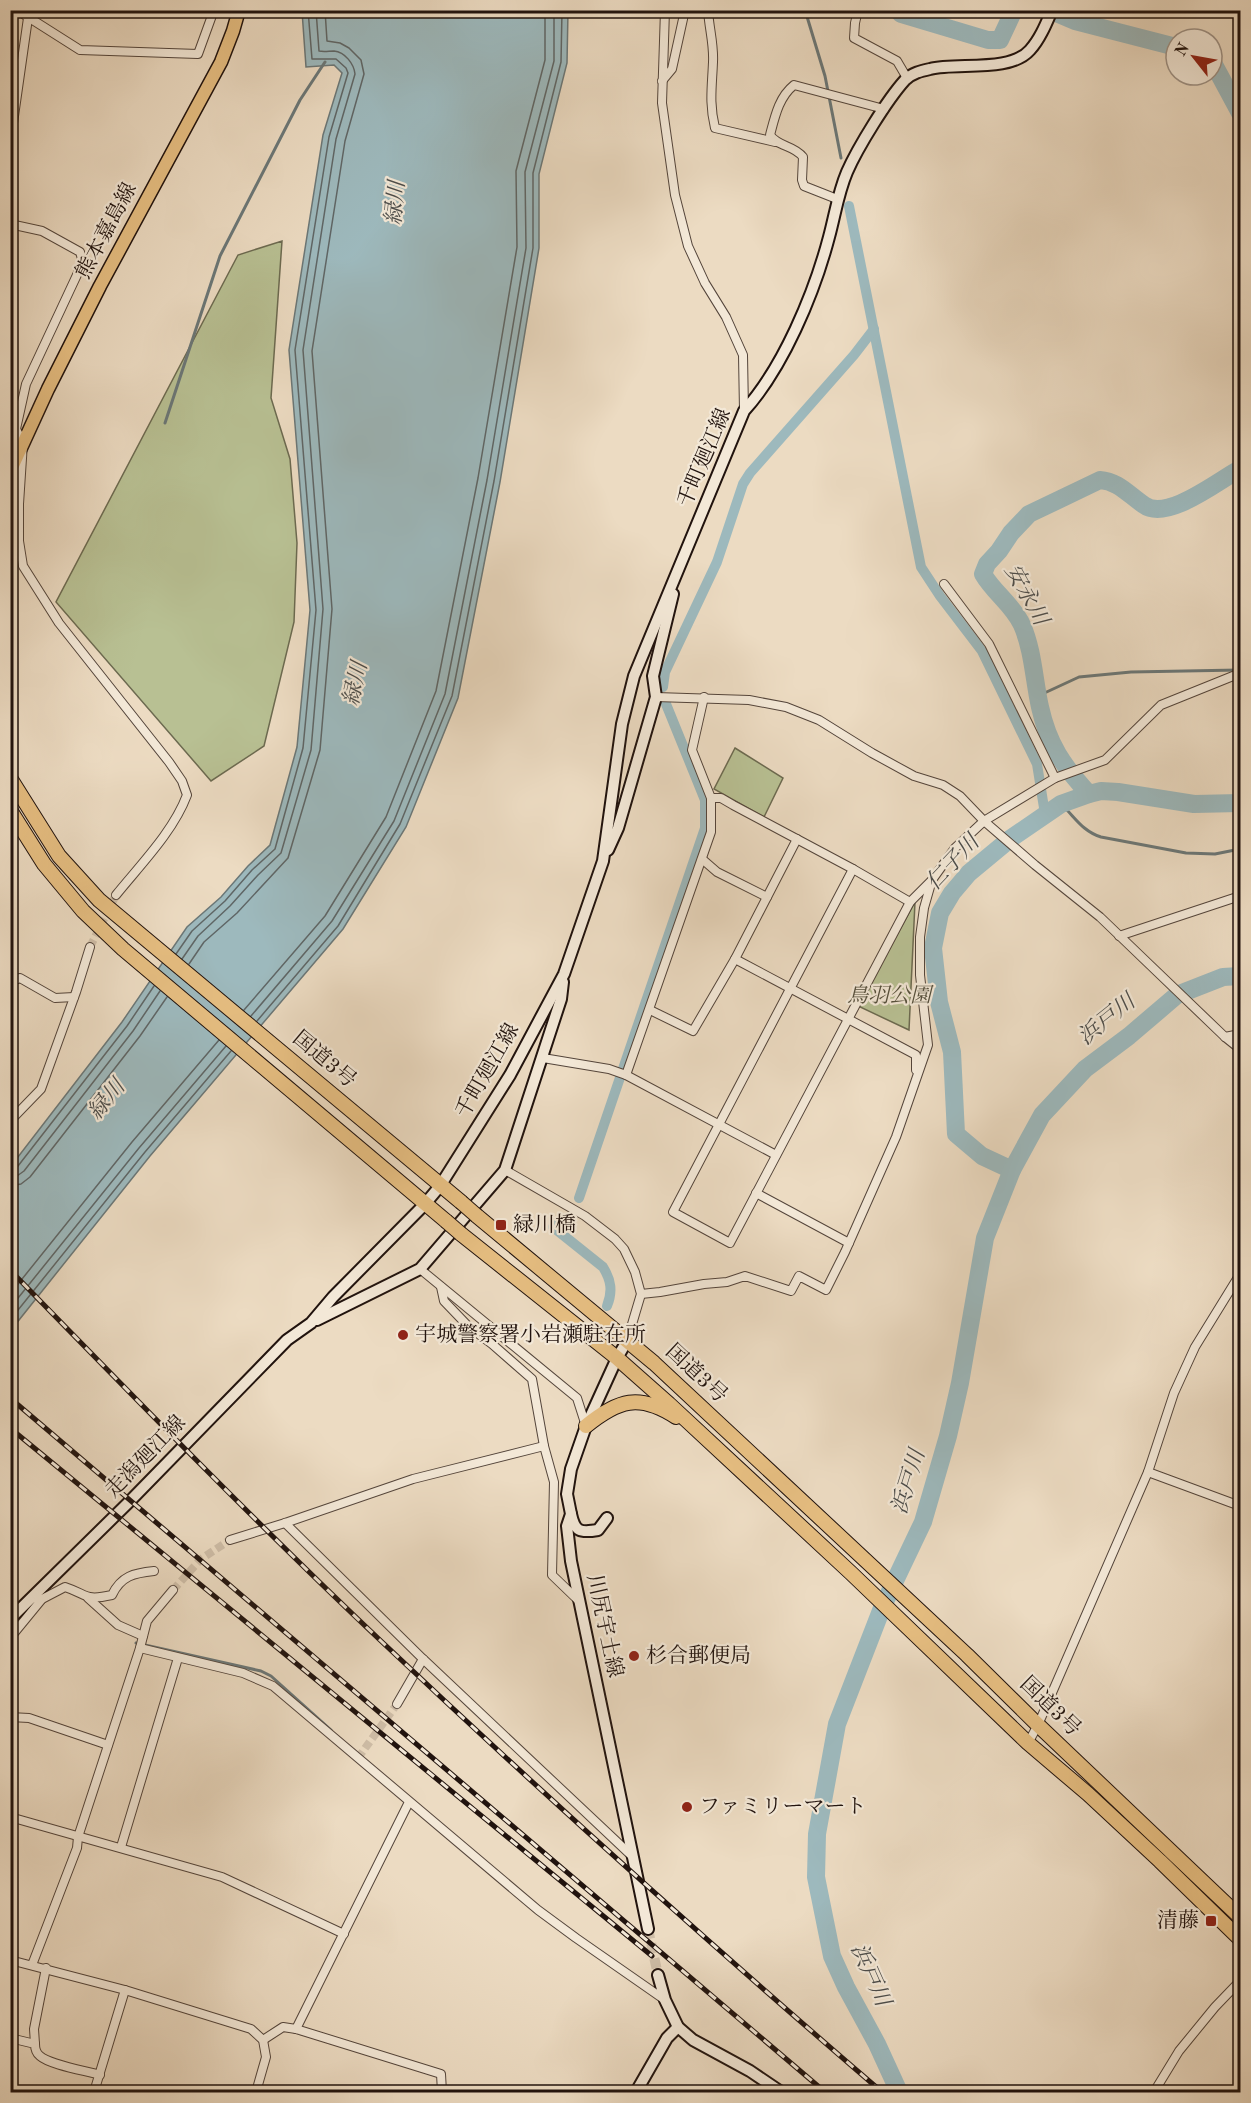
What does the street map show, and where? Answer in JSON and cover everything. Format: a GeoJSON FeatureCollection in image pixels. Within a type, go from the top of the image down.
{"type":"FeatureCollection","features":[{"type":"Feature","properties":{"kind":"highway","name":"国道3号"},"geometry":{"type":"LineString","coordinates":[[10,778],[59,856],[99,900],[654,1363],[1239,1913]]}},
{"type":"Feature","properties":{"kind":"highway","name":"国道3号"},"geometry":{"type":"LineString","coordinates":[[10,810],[44,864],[83,911],[123,949],[461,1234],[617,1358],[851,1573],[1028,1743],[1152,1853],[1240,1939]]}},
{"type":"Feature","properties":{"kind":"highway"},"geometry":{"type":"LineString","coordinates":[[586,1426],[614,1406],[634,1403],[649,1404],[668,1412],[698,1431]]}},
{"type":"Feature","properties":{"kind":"main road","name":"熊本嘉島線"},"geometry":{"type":"LineString","coordinates":[[10,472],[48,389],[100,286],[215,72],[233,31],[239,10]]}},
{"type":"Feature","properties":{"kind":"main road"},"geometry":{"type":"LineString","coordinates":[[907,78],[917,72],[936,67],[1015,61],[1029,51],[1045,27],[1052,10]]}},
{"type":"Feature","properties":{"kind":"main road","name":"千町廻江線"},"geometry":{"type":"LineString","coordinates":[[436,1182],[510,1075],[564,974],[603,861],[624,714],[634,675],[744,411],[756,398],[788,345],[805,308],[830,236],[837,199],[848,170],[884,109],[907,78]]}},
{"type":"Feature","properties":{"kind":"main road"},"geometry":{"type":"LineString","coordinates":[[603,861],[618,828],[656,697],[653,676],[676,573]]}},
{"type":"Feature","properties":{"kind":"main road","name":"千町廻江線"},"geometry":{"type":"LineString","coordinates":[[505,1170],[561,999],[564,974]]}},
{"type":"Feature","properties":{"kind":"main road","name":"走潟廻江線"},"geometry":{"type":"LineString","coordinates":[[10,1619],[37,1598],[287,1340],[311,1323],[420,1269],[505,1170]]}},
{"type":"Feature","properties":{"kind":"main road","name":"走潟廻江線"},"geometry":{"type":"LineString","coordinates":[[311,1323],[436,1182]]}},
{"type":"Feature","properties":{"kind":"main road","name":"川尻宇土線"},"geometry":{"type":"LineString","coordinates":[[627,1341],[586,1426],[571,1469],[567,1494],[571,1514],[567,1526],[571,1562],[648,1929]]}},
{"type":"Feature","properties":{"kind":"main road"},"geometry":{"type":"LineString","coordinates":[[571,1514],[576,1529],[585,1532],[598,1530],[607,1518]]}},
{"type":"Feature","properties":{"kind":"main road"},"geometry":{"type":"LineString","coordinates":[[658,1976],[665,2000],[678,2026],[693,2040],[750,2071],[781,2092]]}},
{"type":"Feature","properties":{"kind":"main road"},"geometry":{"type":"LineString","coordinates":[[636,2092],[667,2038],[678,2026]]}},
{"type":"Feature","properties":{"kind":"street"},"geometry":{"type":"LineString","coordinates":[[17,10],[80,50],[198,54],[214,10]]}},
{"type":"Feature","properties":{"kind":"street"},"geometry":{"type":"LineString","coordinates":[[665,10],[662,103],[675,195],[688,246],[705,284],[726,317],[743,355],[744,411]]}},
{"type":"Feature","properties":{"kind":"street"},"geometry":{"type":"LineString","coordinates":[[662,81],[672,69],[685,10]]}},
{"type":"Feature","properties":{"kind":"street"},"geometry":{"type":"LineString","coordinates":[[708,10],[713,62],[710,95],[715,128],[775,142],[799,151],[803,156],[804,186],[837,199]]}},
{"type":"Feature","properties":{"kind":"street"},"geometry":{"type":"LineString","coordinates":[[858,10],[854,38],[897,61],[907,78]]}},
{"type":"Feature","properties":{"kind":"street"},"geometry":{"type":"LineString","coordinates":[[10,144],[28,18]]}},
{"type":"Feature","properties":{"kind":"street"},"geometry":{"type":"LineString","coordinates":[[775,142],[770,135],[776,112],[786,91],[794,85],[884,109]]}},
{"type":"Feature","properties":{"kind":"street"},"geometry":{"type":"LineString","coordinates":[[10,224],[42,231],[80,252],[83,262],[26,384],[15,429],[23,443],[19,504],[19,541],[23,566],[59,622],[169,762],[182,781],[187,795],[183,806],[158,842],[116,894]]}},
{"type":"Feature","properties":{"kind":"street"},"geometry":{"type":"LineString","coordinates":[[944,584],[989,644],[1055,778]]}},
{"type":"Feature","properties":{"kind":"street"},"geometry":{"type":"LineString","coordinates":[[853,869],[673,1212],[730,1243],[910,902],[932,879],[955,848],[984,821],[1055,778],[1105,760],[1161,705],[1240,674]]}},
{"type":"Feature","properties":{"kind":"street"},"geometry":{"type":"LineString","coordinates":[[656,697],[749,700],[786,707],[819,720],[914,776],[943,785],[960,796],[984,821],[1100,917],[1240,1049]]}},
{"type":"Feature","properties":{"kind":"street"},"geometry":{"type":"LineString","coordinates":[[626,1075],[711,832],[711,798],[692,750],[704,697]]}},
{"type":"Feature","properties":{"kind":"street"},"geometry":{"type":"LineString","coordinates":[[711,798],[721,798],[910,902]]}},
{"type":"Feature","properties":{"kind":"street"},"geometry":{"type":"LineString","coordinates":[[650,1010],[693,1031],[735,959],[797,839]]}},
{"type":"Feature","properties":{"kind":"street"},"geometry":{"type":"LineString","coordinates":[[702,860],[717,872],[767,897]]}},
{"type":"Feature","properties":{"kind":"street"},"geometry":{"type":"LineString","coordinates":[[641,1294],[727,1282],[746,1276],[791,1291],[799,1276],[826,1290],[896,1137],[928,1045],[920,975],[920,938],[924,908],[932,879]]}},
{"type":"Feature","properties":{"kind":"street"},"geometry":{"type":"LineString","coordinates":[[1119,936],[1240,896]]}},
{"type":"Feature","properties":{"kind":"street"},"geometry":{"type":"LineString","coordinates":[[10,1120],[41,1089],[90,947]]}},
{"type":"Feature","properties":{"kind":"street"},"geometry":{"type":"LineString","coordinates":[[735,959],[916,1055],[916,1076]]}},
{"type":"Feature","properties":{"kind":"street"},"geometry":{"type":"LineString","coordinates":[[10,978],[15,980],[20,978],[55,998],[74,997]]}},
{"type":"Feature","properties":{"kind":"street"},"geometry":{"type":"LineString","coordinates":[[1225,1037],[1240,1034]]}},
{"type":"Feature","properties":{"kind":"street"},"geometry":{"type":"LineString","coordinates":[[543,1058],[609,1068],[626,1075],[776,1155]]}},
{"type":"Feature","properties":{"kind":"street"},"geometry":{"type":"LineString","coordinates":[[505,1170],[585,1216],[615,1239],[624,1249],[635,1272],[641,1294],[627,1341]]}},
{"type":"Feature","properties":{"kind":"street"},"geometry":{"type":"LineString","coordinates":[[756,1193],[849,1243]]}},
{"type":"Feature","properties":{"kind":"street"},"geometry":{"type":"LineString","coordinates":[[420,1269],[577,1398],[586,1426]]}},
{"type":"Feature","properties":{"kind":"street"},"geometry":{"type":"LineString","coordinates":[[1028,1743],[1038,1725],[1148,1473],[1174,1393],[1194,1350],[1240,1274]]}},
{"type":"Feature","properties":{"kind":"street"},"geometry":{"type":"LineString","coordinates":[[441,1287],[444,1301],[468,1326],[532,1379],[544,1446],[554,1482],[552,1575],[579,1601]]}},
{"type":"Feature","properties":{"kind":"street"},"geometry":{"type":"LineString","coordinates":[[230,1540],[285,1524],[412,1479],[544,1446]]}},
{"type":"Feature","properties":{"kind":"street"},"geometry":{"type":"LineString","coordinates":[[1148,1473],[1240,1506]]}},
{"type":"Feature","properties":{"kind":"street"},"geometry":{"type":"LineString","coordinates":[[285,1524],[423,1659],[633,1857]]}},
{"type":"Feature","properties":{"kind":"street"},"geometry":{"type":"LineString","coordinates":[[88,1598],[112,1595],[118,1582],[138,1572],[154,1571]]}},
{"type":"Feature","properties":{"kind":"street"},"geometry":{"type":"LineString","coordinates":[[10,1638],[37,1598],[65,1587],[88,1598],[118,1625],[143,1636]]}},
{"type":"Feature","properties":{"kind":"street"},"geometry":{"type":"LineString","coordinates":[[32,1965],[77,1848],[78,1837],[147,1621],[173,1590]]}},
{"type":"Feature","properties":{"kind":"street"},"geometry":{"type":"LineString","coordinates":[[140,1648],[243,1673],[273,1686],[557,1924],[665,2000]]}},
{"type":"Feature","properties":{"kind":"street"},"geometry":{"type":"LineString","coordinates":[[10,1651],[13,1665],[11,1717],[29,1718],[108,1745]]}},
{"type":"Feature","properties":{"kind":"street"},"geometry":{"type":"LineString","coordinates":[[121,1847],[178,1658]]}},
{"type":"Feature","properties":{"kind":"street"},"geometry":{"type":"LineString","coordinates":[[397,1704],[423,1659]]}},
{"type":"Feature","properties":{"kind":"street"},"geometry":{"type":"LineString","coordinates":[[296,2029],[409,1802]]}},
{"type":"Feature","properties":{"kind":"street"},"geometry":{"type":"LineString","coordinates":[[10,1816],[238,1883],[344,1934]]}},
{"type":"Feature","properties":{"kind":"street"},"geometry":{"type":"LineString","coordinates":[[10,1959],[125,1990],[251,2029],[263,2040],[266,2056],[256,2092]]}},
{"type":"Feature","properties":{"kind":"street"},"geometry":{"type":"LineString","coordinates":[[46,1968],[34,2029],[35,2050],[41,2057],[50,2061],[100,2075]]}},
{"type":"Feature","properties":{"kind":"street"},"geometry":{"type":"LineString","coordinates":[[1154,2092],[1179,2051],[1240,1981]]}},
{"type":"Feature","properties":{"kind":"street"},"geometry":{"type":"LineString","coordinates":[[94,2092],[125,1990]]}},
{"type":"Feature","properties":{"kind":"street"},"geometry":{"type":"LineString","coordinates":[[263,2040],[284,2027],[296,2029],[441,2074],[442,2092]]}},
{"type":"Feature","properties":{"kind":"street"},"geometry":{"type":"LineString","coordinates":[[10,2038],[35,2044]]}},
{"type":"Feature","properties":{"kind":"green space"},"geometry":{"type":"Polygon","coordinates":[[[282,241],[271,398],[290,459],[297,543],[294,622],[264,746],[211,781],[56,602],[238,255],[282,241]]]}},
{"type":"Feature","properties":{"kind":"green space"},"geometry":{"type":"Polygon","coordinates":[[[735,748],[783,778],[764,817],[714,789],[735,748]]]}},
{"type":"Feature","properties":{"kind":"green space","name":"鳥羽公園"},"geometry":{"type":"Polygon","coordinates":[[[915,902],[909,1030],[858,1006],[915,902]]]}},
{"type":"Feature","properties":{"kind":"water","name":"緑川"},"geometry":{"type":"Polygon","coordinates":[[[302,11],[568,11],[567,63],[539,174],[539,248],[500,482],[458,698],[406,827],[343,929],[150,1156],[11,1330],[11,1166],[122,1022],[187,927],[221,897],[270,845],[297,747],[310,610],[289,350],[323,135],[342,73],[334,65],[306,67],[302,11]]]}},
{"type":"Feature","properties":{"kind":"waterway"},"geometry":{"type":"LineString","coordinates":[[805,10],[825,76],[841,158]]}},
{"type":"Feature","properties":{"kind":"waterway"},"geometry":{"type":"LineString","coordinates":[[897,10],[901,14],[988,40],[1000,40],[1014,10]]}},
{"type":"Feature","properties":{"kind":"waterway","name":"安永川"},"geometry":{"type":"LineString","coordinates":[[1049,10],[1075,21],[1164,44]]}},
{"type":"Feature","properties":{"kind":"waterway"},"geometry":{"type":"LineString","coordinates":[[165,423],[220,256],[300,100],[325,62]]}},
{"type":"Feature","properties":{"kind":"waterway","name":"安永川"},"geometry":{"type":"LineString","coordinates":[[1224,83],[1240,113]]}},
{"type":"Feature","properties":{"kind":"waterway"},"geometry":{"type":"LineString","coordinates":[[849,206],[921,567],[982,651],[1037,764],[1045,814]]}},
{"type":"Feature","properties":{"kind":"waterway"},"geometry":{"type":"LineString","coordinates":[[663,687],[665,672],[717,562],[743,484],[874,329]]}},
{"type":"Feature","properties":{"kind":"waterway","name":"安永川"},"geometry":{"type":"LineString","coordinates":[[1089,794],[1064,764],[1047,732],[1026,635],[1014,611],[983,574],[987,564],[1029,514],[1100,480],[1118,486],[1144,505],[1154,509],[1166,508],[1193,498],[1240,469]]}},
{"type":"Feature","properties":{"kind":"waterway"},"geometry":{"type":"LineString","coordinates":[[1038,696],[1079,677],[1131,672],[1239,670]]}},
{"type":"Feature","properties":{"kind":"waterway"},"geometry":{"type":"LineString","coordinates":[[579,1198],[705,828],[705,800],[666,704]]}},
{"type":"Feature","properties":{"kind":"waterway","name":"仁子川"},"geometry":{"type":"LineString","coordinates":[[1012,1170],[982,1156],[956,1134],[952,1052],[939,1002],[933,948],[940,913],[952,893],[969,873],[1010,839],[1061,804],[1089,794],[1101,791],[1118,792],[1194,804],[1240,803]]}},
{"type":"Feature","properties":{"kind":"waterway"},"geometry":{"type":"LineString","coordinates":[[1061,804],[1084,827],[1101,837],[1186,853],[1215,854],[1240,849]]}},
{"type":"Feature","properties":{"kind":"waterway","name":"浜戸川"},"geometry":{"type":"LineString","coordinates":[[899,2092],[832,1956],[816,1877],[817,1834],[837,1724],[882,1608],[923,1522],[948,1436],[960,1383],[985,1238],[1012,1170],[1042,1115],[1085,1069],[1129,1036],[1177,995],[1223,977],[1240,976]]}},
{"type":"Feature","properties":{"kind":"waterway"},"geometry":{"type":"LineString","coordinates":[[562,1218],[553,1227],[603,1267],[606,1272],[610,1290],[607,1306]]}},
{"type":"Feature","properties":{"kind":"waterway"},"geometry":{"type":"LineString","coordinates":[[136,1643],[261,1671],[271,1676],[331,1730]]}},
{"type":"Feature","properties":{"kind":"tunnel"},"geometry":{"type":"LineString","coordinates":[[90,947],[116,895]]}},
{"type":"Feature","properties":{"kind":"tunnel"},"geometry":{"type":"LineString","coordinates":[[173,1590],[201,1559],[230,1540]]}},
{"type":"Feature","properties":{"kind":"tunnel"},"geometry":{"type":"LineString","coordinates":[[358,1758],[397,1704]]}},
{"type":"Feature","properties":{"kind":"tunnel"},"geometry":{"type":"LineString","coordinates":[[648,1929],[658,1975]]}},
{"type":"Feature","properties":{"kind":"railway"},"geometry":{"type":"LineString","coordinates":[[10,1270],[240,1504],[381,1641],[629,1870],[882,2092]]}},
{"type":"Feature","properties":{"kind":"railway"},"geometry":{"type":"LineString","coordinates":[[10,1398],[825,2092]]}},
{"type":"Feature","properties":{"kind":"railway"},"geometry":{"type":"LineString","coordinates":[[10,1428],[652,1956]]}},
{"type":"Feature","properties":{"kind":"place","name":"緑川橋"},"geometry":{"type":"Point","coordinates":[501,1225]}},
{"type":"Feature","properties":{"kind":"place","name":"宇城警察署小岩瀬駐在所"},"geometry":{"type":"Point","coordinates":[403,1335]}},
{"type":"Feature","properties":{"kind":"place","name":"杉合郵便局"},"geometry":{"type":"Point","coordinates":[634,1656]}},
{"type":"Feature","properties":{"kind":"place","name":"ファミリーマート"},"geometry":{"type":"Point","coordinates":[687,1807]}},
{"type":"Feature","properties":{"kind":"place","name":"清藤"},"geometry":{"type":"Point","coordinates":[1211,1921]}}]}
